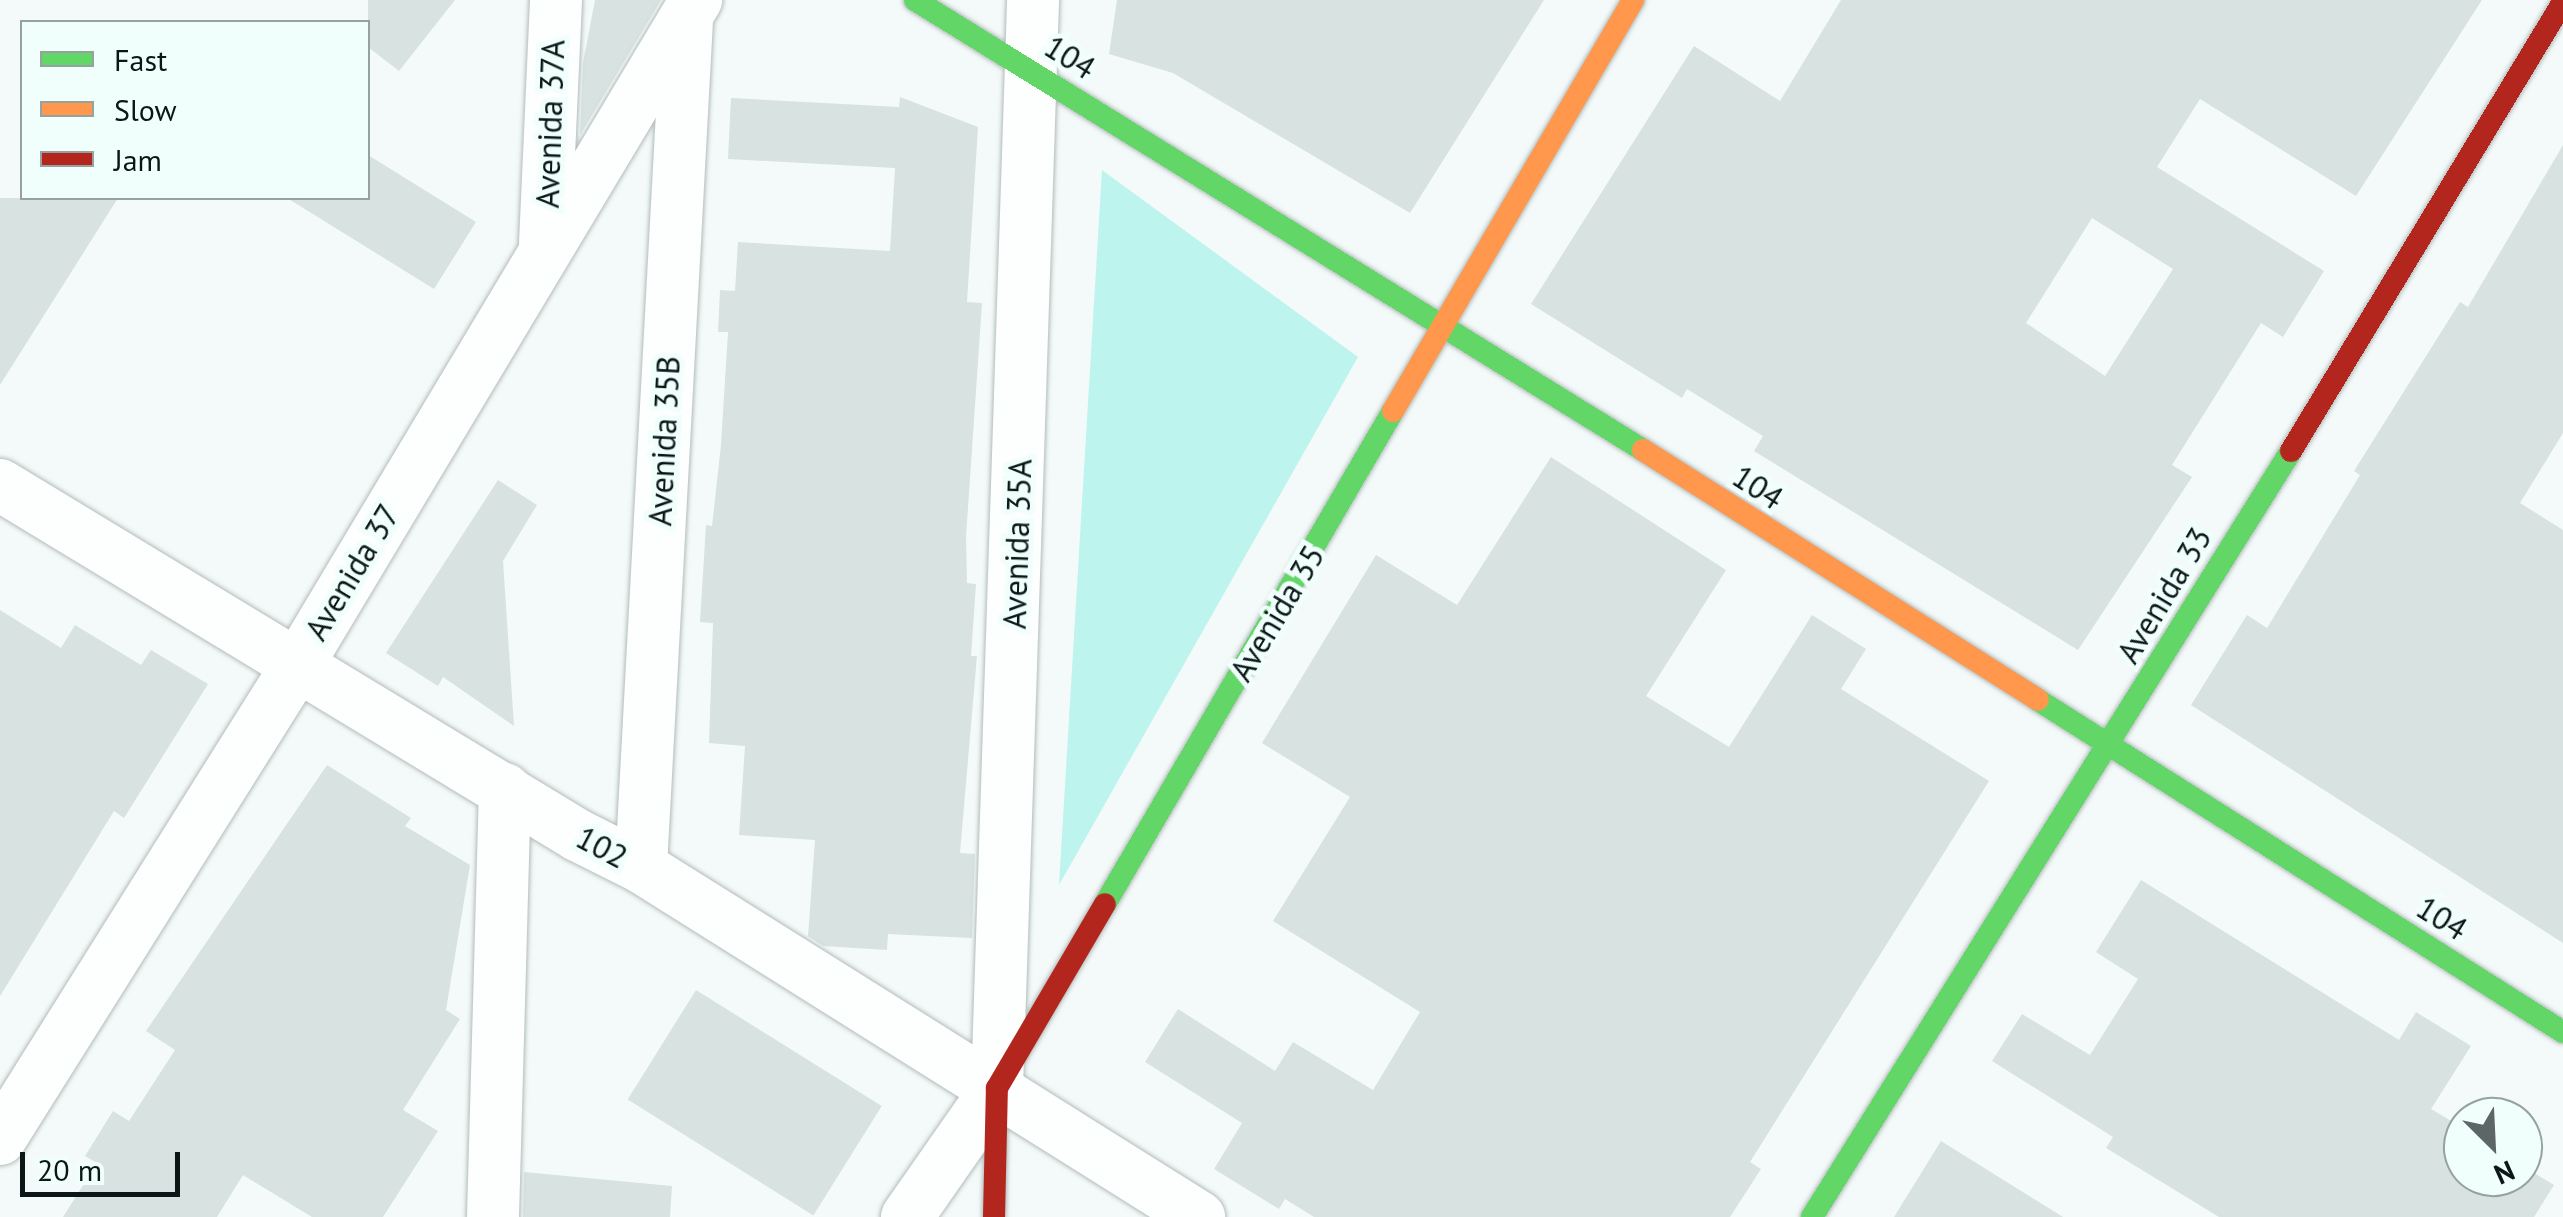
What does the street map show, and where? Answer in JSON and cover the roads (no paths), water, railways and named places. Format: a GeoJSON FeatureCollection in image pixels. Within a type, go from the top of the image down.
{"type":"FeatureCollection","features":[{"type":"Feature","properties":{"kind":"street","name":"Avenida 37A"},"geometry":{"type":"LineString","coordinates":[[545,248],[556,0]]}},
{"type":"Feature","properties":{"kind":"street","name":"104"},"geometry":{"type":"LineString","coordinates":[[915,0],[1446,326],[2109,750],[2563,1032]]}},
{"type":"Feature","properties":{"kind":"street","name":"Avenida 35A"},"geometry":{"type":"LineString","coordinates":[[997,1088],[1033,0]]}},
{"type":"Feature","properties":{"kind":"street","name":"Avenida 35"},"geometry":{"type":"LineString","coordinates":[[907,1217],[997,1088],[1446,326],[1633,0]]}},
{"type":"Feature","properties":{"kind":"street","name":"Avenida 33"},"geometry":{"type":"LineString","coordinates":[[1812,1217],[2109,750],[2563,2]]}},
{"type":"Feature","properties":{"kind":"street","name":"Avenida 37"},"geometry":{"type":"LineString","coordinates":[[0,1139],[300,661],[692,7]]}},
{"type":"Feature","properties":{"kind":"street","name":"Avenida 35B"},"geometry":{"type":"LineString","coordinates":[[641,867],[692,7]]}},
{"type":"Feature","properties":{"kind":"street","name":"102"},"geometry":{"type":"LineString","coordinates":[[0,486],[641,867],[1199,1217]]}},
{"type":"Feature","properties":{"kind":"street"},"geometry":{"type":"LineString","coordinates":[[493,1217],[505,789]]}},
{"type":"Feature","properties":{"kind":"street"},"geometry":{"type":"LineString","coordinates":[[994,1217],[997,1088]]}}]}
